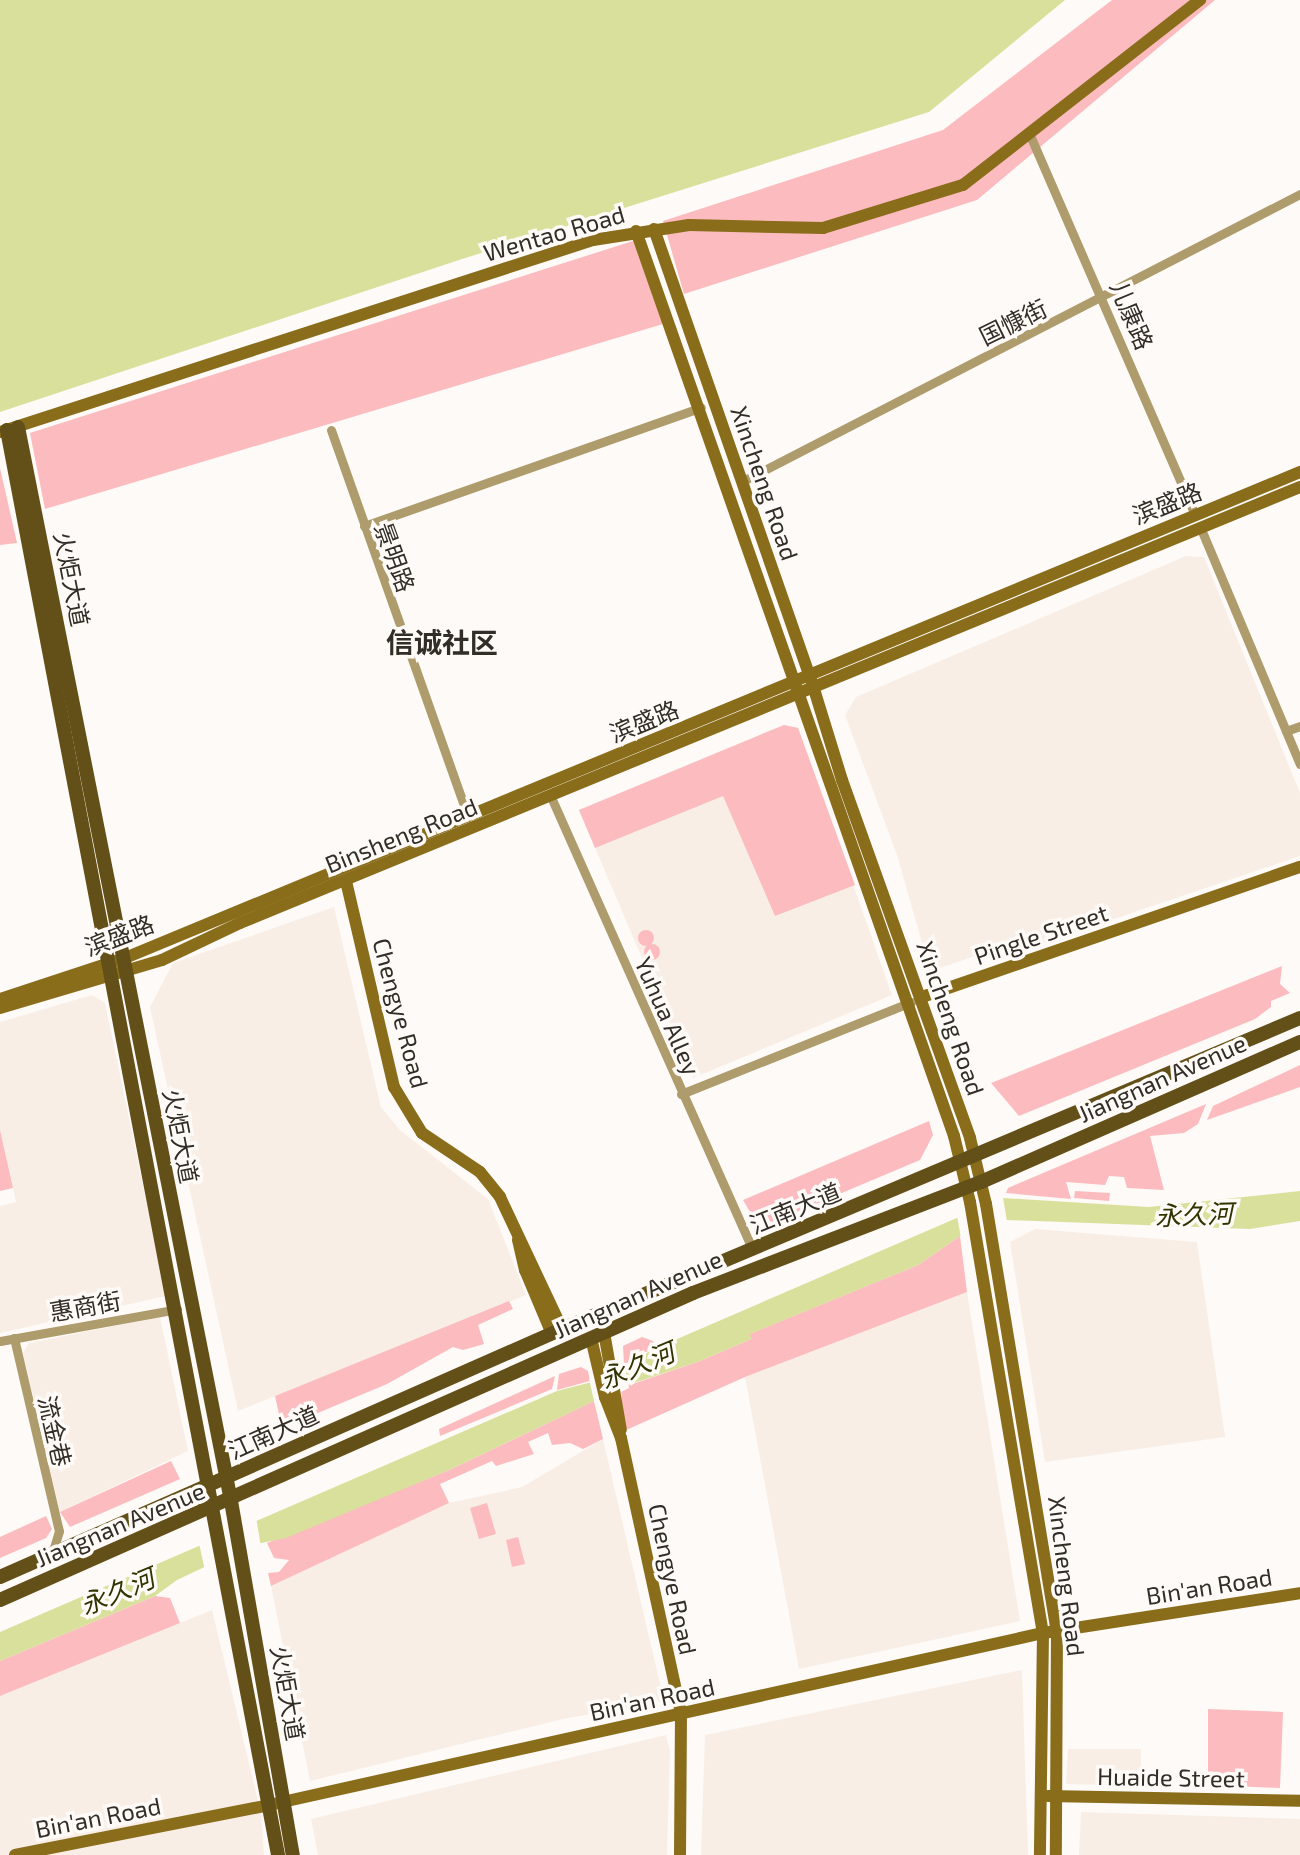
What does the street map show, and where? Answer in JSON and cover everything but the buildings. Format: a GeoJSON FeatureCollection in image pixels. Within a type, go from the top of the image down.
{"type":"FeatureCollection","features":[{"type":"Feature","properties":{"kind":"main road","name":"Wentao Road"},"geometry":{"type":"LineString","coordinates":[[8,430],[593,240],[654,229],[823,228],[963,184],[1200,0]]}},
{"type":"Feature","properties":{"kind":"main road","name":"Xincheng Road"},"geometry":{"type":"LineString","coordinates":[[654,229],[810,676],[842,780],[922,997],[975,1156],[998,1270],[1058,1631],[1056,1855]]}},
{"type":"Feature","properties":{"kind":"main road","name":"Xincheng Road"},"geometry":{"type":"LineString","coordinates":[[636,231],[701,407],[796,681],[967,1188],[984,1273],[1043,1633],[1040,1855]]}},
{"type":"Feature","properties":{"kind":"main road","name":"火炬大道"},"geometry":{"type":"LineString","coordinates":[[8,430],[126,965],[231,1501],[293,1855]]}},
{"type":"Feature","properties":{"kind":"main road","name":"火炬大道"},"geometry":{"type":"LineString","coordinates":[[8,430],[109,970],[211,1486],[278,1855]]}},
{"type":"Feature","properties":{"kind":"main road","name":"滨盛路"},"geometry":{"type":"LineString","coordinates":[[126,965],[467,815],[1300,472]]}},
{"type":"Feature","properties":{"kind":"main road","name":"滨盛路"},"geometry":{"type":"LineString","coordinates":[[814,689],[1300,487]]}},
{"type":"Feature","properties":{"kind":"main road","name":"Binsheng Road"},"geometry":{"type":"LineString","coordinates":[[0,1007],[126,965],[346,881],[814,689]]}},
{"type":"Feature","properties":{"kind":"main road","name":"Pingle Street"},"geometry":{"type":"LineString","coordinates":[[922,997],[1300,867]]}},
{"type":"Feature","properties":{"kind":"main road","name":"Chengye Road"},"geometry":{"type":"LineString","coordinates":[[346,881],[394,1087],[422,1133],[480,1172],[500,1197],[557,1331]]}},
{"type":"Feature","properties":{"kind":"main road","name":"滨盛路"},"geometry":{"type":"LineString","coordinates":[[0,999],[109,970]]}},
{"type":"Feature","properties":{"kind":"main road","name":"江南大道"},"geometry":{"type":"LineString","coordinates":[[0,1577],[557,1331],[1300,1018]]}},
{"type":"Feature","properties":{"kind":"main road","name":"Jiangnan Avenue"},"geometry":{"type":"LineString","coordinates":[[0,1600],[231,1501],[598,1335],[799,1250],[967,1188],[1300,1042]]}},
{"type":"Feature","properties":{"kind":"main road","name":"Chengye Road"},"geometry":{"type":"LineString","coordinates":[[598,1335],[610,1355],[621,1411],[621,1438]]}},
{"type":"Feature","properties":{"kind":"main road","name":"Chengye Road"},"geometry":{"type":"LineString","coordinates":[[598,1335],[596,1359],[608,1406],[621,1438],[681,1714],[680,1855]]}},
{"type":"Feature","properties":{"kind":"main road","name":"Bin'an Road"},"geometry":{"type":"LineString","coordinates":[[15,1855],[270,1805],[1043,1633],[1300,1593]]}},
{"type":"Feature","properties":{"kind":"main road","name":"Huaide Street"},"geometry":{"type":"LineString","coordinates":[[1041,1796],[1300,1801]]}},
{"type":"Feature","properties":{"kind":"street","name":"儿康路"},"geometry":{"type":"LineString","coordinates":[[1030,133],[1104,298],[1195,514]]}},
{"type":"Feature","properties":{"kind":"street","name":"国慷街"},"geometry":{"type":"LineString","coordinates":[[741,482],[1104,298],[1300,194]]}},
{"type":"Feature","properties":{"kind":"street"},"geometry":{"type":"LineString","coordinates":[[364,526],[701,407]]}},
{"type":"Feature","properties":{"kind":"street","name":"景明路"},"geometry":{"type":"LineString","coordinates":[[331,430],[467,815]]}},
{"type":"Feature","properties":{"kind":"street"},"geometry":{"type":"LineString","coordinates":[[1201,530],[1300,764]]}},
{"type":"Feature","properties":{"kind":"street"},"geometry":{"type":"LineString","coordinates":[[1286,731],[1300,726]]}},
{"type":"Feature","properties":{"kind":"street","name":"Yuhua Alley"},"geometry":{"type":"LineString","coordinates":[[551,797],[752,1250]]}},
{"type":"Feature","properties":{"kind":"street","name":"Pingle Street"},"geometry":{"type":"LineString","coordinates":[[681,1094],[922,997]]}},
{"type":"Feature","properties":{"kind":"street","name":"惠商街"},"geometry":{"type":"LineString","coordinates":[[0,1341],[177,1310]]}},
{"type":"Feature","properties":{"kind":"street","name":"流金巷"},"geometry":{"type":"LineString","coordinates":[[14,1338],[59,1532]]}},
{"type":"Feature","properties":{"kind":"street"},"geometry":{"type":"LineString","coordinates":[[52,1554],[59,1532],[77,1544]]}},
{"type":"Feature","properties":{"kind":"shaded area"},"geometry":{"type":"Polygon","coordinates":[[[1112,0],[1215,0],[977,200],[684,294],[663,221],[943,130],[1112,0]]]}},
{"type":"Feature","properties":{"kind":"shaded area"},"geometry":{"type":"Polygon","coordinates":[[[633,241],[663,324],[45,509],[30,433],[633,241]]]}},
{"type":"Feature","properties":{"kind":"shaded area"},"geometry":{"type":"Polygon","coordinates":[[[0,468],[17,543],[0,545],[0,468]]]}},
{"type":"Feature","properties":{"kind":"shaded area"},"geometry":{"type":"Polygon","coordinates":[[[1186,556],[1204,557],[1300,793],[1300,856],[996,959],[987,952],[940,968],[928,964],[897,855],[845,715],[856,697],[1186,556]]]}},
{"type":"Feature","properties":{"kind":"shaded area"},"geometry":{"type":"Polygon","coordinates":[[[784,725],[798,728],[892,995],[693,1078],[579,810],[784,725]]]}},
{"type":"Feature","properties":{"kind":"shaded area"},"geometry":{"type":"Polygon","coordinates":[[[784,725],[798,728],[855,885],[775,916],[723,796],[595,848],[579,810],[784,725]]]}},
{"type":"Feature","properties":{"kind":"shaded area"},"geometry":{"type":"Polygon","coordinates":[[[334,907],[381,1107],[400,1130],[488,1199],[526,1295],[238,1411],[150,1007],[173,963],[334,907]]]}},
{"type":"Feature","properties":{"kind":"shaded area"},"geometry":{"type":"Polygon","coordinates":[[[646,930],[654,938],[646,946],[638,938],[646,930]]]}},
{"type":"Feature","properties":{"kind":"shaded area"},"geometry":{"type":"Polygon","coordinates":[[[652,944],[658,946],[658,958],[652,960],[646,958],[644,952],[646,946],[652,944]]]}},
{"type":"Feature","properties":{"kind":"shaded area"},"geometry":{"type":"Polygon","coordinates":[[[1282,966],[1280,984],[1290,993],[1271,1001],[1271,1007],[1255,1019],[1019,1116],[991,1083],[1282,966]]]}},
{"type":"Feature","properties":{"kind":"shaded area"},"geometry":{"type":"Polygon","coordinates":[[[92,995],[105,1003],[166,1296],[0,1333],[0,1206],[16,1202],[0,1129],[0,1022],[92,995]]]}},
{"type":"Feature","properties":{"kind":"shaded area"},"geometry":{"type":"Polygon","coordinates":[[[1300,1065],[1300,1087],[1207,1120],[1213,1106],[1300,1065]]]}},
{"type":"Feature","properties":{"kind":"shaded area"},"geometry":{"type":"Polygon","coordinates":[[[1206,1104],[1198,1124],[1184,1133],[1150,1136],[1164,1190],[1127,1188],[1124,1177],[1109,1176],[1105,1185],[1066,1182],[1071,1199],[1006,1193],[1008,1188],[1206,1104]]]}},
{"type":"Feature","properties":{"kind":"shaded area"},"geometry":{"type":"Polygon","coordinates":[[[929,1121],[933,1135],[920,1160],[773,1222],[753,1217],[743,1200],[929,1121]]]}},
{"type":"Feature","properties":{"kind":"shaded area"},"geometry":{"type":"Polygon","coordinates":[[[0,1130],[13,1188],[0,1191],[0,1130]]]}},
{"type":"Feature","properties":{"kind":"shaded area"},"geometry":{"type":"Polygon","coordinates":[[[1075,1191],[1110,1193],[1109,1201],[1074,1198],[1075,1191]]]}},
{"type":"Feature","properties":{"kind":"shaded area"},"geometry":{"type":"Polygon","coordinates":[[[1035,1229],[1197,1242],[1225,1437],[1045,1462],[1010,1242],[1035,1229]]]}},
{"type":"Feature","properties":{"kind":"shaded area"},"geometry":{"type":"Polygon","coordinates":[[[960,1236],[967,1292],[745,1377],[624,1431],[621,1388],[700,1361],[751,1339],[749,1334],[918,1265],[960,1236]]]}},
{"type":"Feature","properties":{"kind":"shaded area"},"geometry":{"type":"Polygon","coordinates":[[[967,1292],[1020,1621],[799,1669],[745,1377],[967,1292]]]}},
{"type":"Feature","properties":{"kind":"shaded area"},"geometry":{"type":"Polygon","coordinates":[[[509,1301],[513,1309],[478,1325],[484,1344],[463,1350],[453,1347],[387,1384],[282,1428],[275,1396],[509,1301]]]}},
{"type":"Feature","properties":{"kind":"shaded area"},"geometry":{"type":"Polygon","coordinates":[[[160,1317],[188,1451],[60,1512],[23,1353],[29,1343],[160,1317]]]}},
{"type":"Feature","properties":{"kind":"shaded area"},"geometry":{"type":"Polygon","coordinates":[[[642,1337],[653,1341],[655,1347],[624,1365],[623,1346],[642,1337]]]}},
{"type":"Feature","properties":{"kind":"shaded area"},"geometry":{"type":"Polygon","coordinates":[[[581,1367],[588,1371],[590,1381],[557,1390],[559,1374],[581,1367]]]}},
{"type":"Feature","properties":{"kind":"shaded area"},"geometry":{"type":"Polygon","coordinates":[[[555,1376],[552,1389],[440,1436],[439,1429],[555,1376]]]}},
{"type":"Feature","properties":{"kind":"shaded area"},"geometry":{"type":"Polygon","coordinates":[[[594,1401],[603,1439],[583,1449],[570,1443],[552,1445],[548,1433],[528,1442],[534,1454],[496,1466],[492,1461],[440,1484],[449,1503],[271,1586],[268,1573],[279,1572],[289,1560],[274,1558],[267,1543],[449,1470],[594,1401]]]}},
{"type":"Feature","properties":{"kind":"shaded area"},"geometry":{"type":"Polygon","coordinates":[[[603,1439],[664,1701],[563,1719],[310,1781],[271,1586],[449,1503],[522,1487],[603,1439]]]}},
{"type":"Feature","properties":{"kind":"shaded area"},"geometry":{"type":"Polygon","coordinates":[[[171,1461],[180,1479],[70,1527],[60,1512],[171,1461]]]}},
{"type":"Feature","properties":{"kind":"shaded area"},"geometry":{"type":"Polygon","coordinates":[[[487,1503],[496,1534],[479,1539],[470,1508],[487,1503]]]}},
{"type":"Feature","properties":{"kind":"shaded area"},"geometry":{"type":"Polygon","coordinates":[[[46,1516],[52,1529],[46,1538],[0,1558],[0,1537],[46,1516]]]}},
{"type":"Feature","properties":{"kind":"shaded area"},"geometry":{"type":"Polygon","coordinates":[[[518,1537],[525,1564],[512,1567],[506,1540],[518,1537]]]}},
{"type":"Feature","properties":{"kind":"shaded area"},"geometry":{"type":"Polygon","coordinates":[[[155,1596],[170,1598],[180,1623],[0,1696],[0,1661],[155,1596]]]}},
{"type":"Feature","properties":{"kind":"shaded area"},"geometry":{"type":"Polygon","coordinates":[[[212,1610],[261,1813],[264,1855],[0,1855],[0,1696],[212,1610]]]}},
{"type":"Feature","properties":{"kind":"shaded area"},"geometry":{"type":"Polygon","coordinates":[[[1022,1670],[1028,1855],[701,1855],[705,1735],[1022,1670]]]}},
{"type":"Feature","properties":{"kind":"shaded area"},"geometry":{"type":"Polygon","coordinates":[[[1208,1709],[1283,1712],[1280,1788],[1208,1785],[1208,1709]]]}},
{"type":"Feature","properties":{"kind":"shaded area"},"geometry":{"type":"Polygon","coordinates":[[[666,1735],[670,1751],[667,1855],[318,1855],[311,1819],[666,1735]]]}},
{"type":"Feature","properties":{"kind":"shaded area"},"geometry":{"type":"Polygon","coordinates":[[[1068,1749],[1141,1749],[1141,1786],[1066,1784],[1068,1749]]]}},
{"type":"Feature","properties":{"kind":"shaded area"},"geometry":{"type":"Polygon","coordinates":[[[1081,1812],[1300,1819],[1300,1855],[1079,1855],[1081,1812]]]}},
{"type":"Feature","properties":{"kind":"water"},"geometry":{"type":"Polygon","coordinates":[[[0,0],[1065,0],[929,112],[459,260],[0,412],[0,0]]]}},
{"type":"Feature","properties":{"kind":"water","name":"永久河"},"geometry":{"type":"Polygon","coordinates":[[[1300,1191],[1300,1221],[1250,1229],[1006,1220],[960,1236],[918,1265],[750,1334],[751,1339],[700,1361],[628,1385],[449,1470],[286,1538],[251,1545],[177,1580],[155,1596],[0,1661],[0,1632],[557,1391],[592,1382],[654,1349],[1003,1198],[1149,1207],[1300,1191]]]}},
{"type":"Feature","properties":{"kind":"pier"},"geometry":{"type":"Polygon","coordinates":[[[1003,1197],[1007,1222],[961,1238],[957,1216],[1003,1197]]]}},
{"type":"Feature","properties":{"kind":"pier"},"geometry":{"type":"Polygon","coordinates":[[[624,1364],[629,1388],[595,1405],[589,1379],[624,1364]]]}},
{"type":"Feature","properties":{"kind":"pier"},"geometry":{"type":"Polygon","coordinates":[[[256,1517],[261,1547],[205,1571],[199,1543],[256,1517]]]}},
{"type":"Feature","properties":{"kind":"district","name":"信诚社区"},"geometry":{"type":"Point","coordinates":[442,642]}}]}
